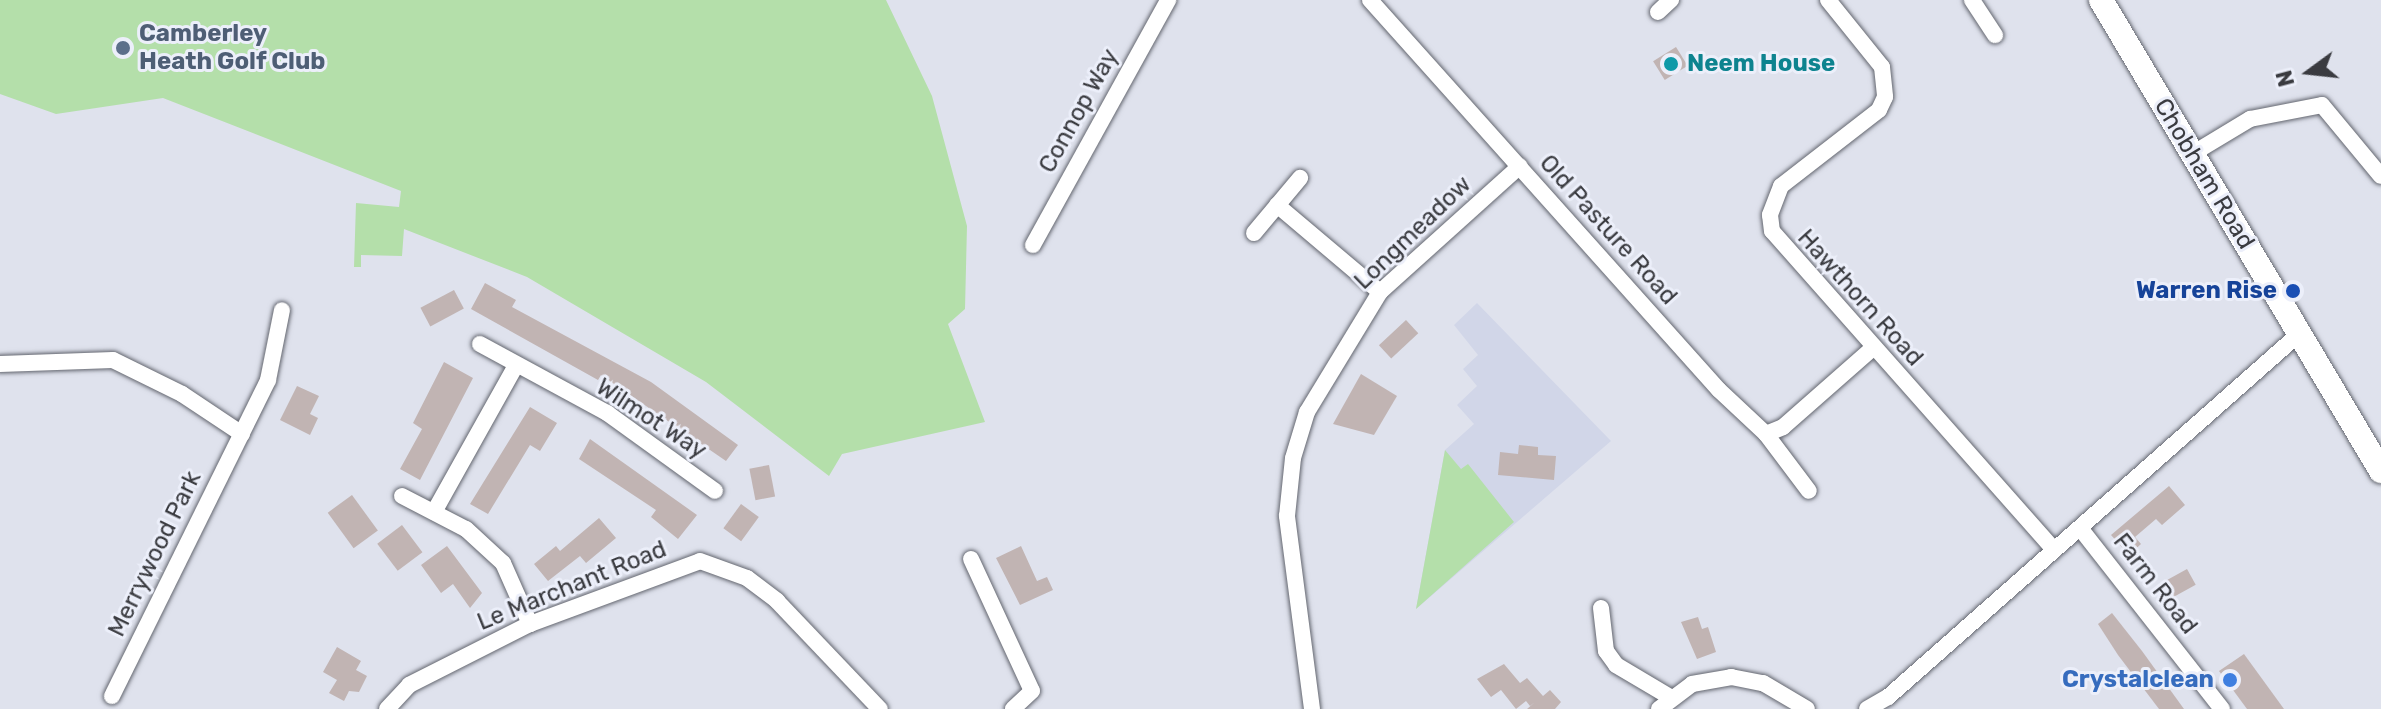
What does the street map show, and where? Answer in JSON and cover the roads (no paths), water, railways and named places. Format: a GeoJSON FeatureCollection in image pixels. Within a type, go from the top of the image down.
{"type":"FeatureCollection","features":[{"type":"Feature","properties":{"kind":"main road","name":"Chobham Road"},"geometry":{"type":"LineString","coordinates":[[2101,0],[2381,471]]}},
{"type":"Feature","properties":{"kind":"street","name":"Connop Way"},"geometry":{"type":"LineString","coordinates":[[1033,245],[1168,0]]}},
{"type":"Feature","properties":{"kind":"street","name":"Old Pasture Road"},"geometry":{"type":"LineString","coordinates":[[1370,0],[1748,422],[1766,434],[1809,491]]}},
{"type":"Feature","properties":{"kind":"street"},"geometry":{"type":"LineString","coordinates":[[1658,12],[1671,0]]}},
{"type":"Feature","properties":{"kind":"street","name":"Hawthorn Road"},"geometry":{"type":"LineString","coordinates":[[1828,0],[1882,67],[1885,97],[1879,110],[1781,186],[1770,225],[1780,245],[2054,550]]}},
{"type":"Feature","properties":{"kind":"street"},"geometry":{"type":"LineString","coordinates":[[1972,0],[1995,35]]}},
{"type":"Feature","properties":{"kind":"street"},"geometry":{"type":"LineString","coordinates":[[2192,154],[2250,119],[2322,105],[2381,176]]}},
{"type":"Feature","properties":{"kind":"street","name":"Longmeadow"},"geometry":{"type":"LineString","coordinates":[[1312,709],[1290,558],[1290,474],[1316,391],[1380,292],[1520,166]]}},
{"type":"Feature","properties":{"kind":"street"},"geometry":{"type":"LineString","coordinates":[[1254,233],[1300,178]]}},
{"type":"Feature","properties":{"kind":"street"},"geometry":{"type":"LineString","coordinates":[[1277,205],[1380,292]]}},
{"type":"Feature","properties":{"kind":"street","name":"Merrywood Park"},"geometry":{"type":"LineString","coordinates":[[112,696],[268,380],[282,310]]}},
{"type":"Feature","properties":{"kind":"street"},"geometry":{"type":"LineString","coordinates":[[1867,709],[1888,697],[2300,333]]}},
{"type":"Feature","properties":{"kind":"street","name":"Wilmot Way"},"geometry":{"type":"LineString","coordinates":[[480,344],[515,367],[607,413],[716,492]]}},
{"type":"Feature","properties":{"kind":"street"},"geometry":{"type":"LineString","coordinates":[[1766,434],[1783,427],[1873,348]]}},
{"type":"Feature","properties":{"kind":"street"},"geometry":{"type":"LineString","coordinates":[[0,364],[113,360],[182,394],[242,434]]}},
{"type":"Feature","properties":{"kind":"street"},"geometry":{"type":"LineString","coordinates":[[434,512],[515,367]]}},
{"type":"Feature","properties":{"kind":"street"},"geometry":{"type":"LineString","coordinates":[[402,496],[466,529],[503,563],[530,624]]}},
{"type":"Feature","properties":{"kind":"street","name":"Farm Road"},"geometry":{"type":"LineString","coordinates":[[2080,528],[2222,709]]}},
{"type":"Feature","properties":{"kind":"street"},"geometry":{"type":"LineString","coordinates":[[971,559],[1032,691],[1013,709]]}},
{"type":"Feature","properties":{"kind":"street","name":"Le Marchant Road"},"geometry":{"type":"LineString","coordinates":[[387,709],[409,685],[530,624],[700,561],[747,578],[777,601],[880,709]]}},
{"type":"Feature","properties":{"kind":"street"},"geometry":{"type":"LineString","coordinates":[[1601,608],[1606,651],[1616,665],[1665,703],[1708,679],[1742,677],[1807,709]]}},
{"type":"Feature","properties":{"kind":"place","name":"Camberley Heath Golf Club"},"geometry":{"type":"Point","coordinates":[123,48]}},
{"type":"Feature","properties":{"kind":"place","name":"Neem House"},"geometry":{"type":"Point","coordinates":[1671,64]}},
{"type":"Feature","properties":{"kind":"place","name":"Warren Rise"},"geometry":{"type":"Point","coordinates":[2293,291]}},
{"type":"Feature","properties":{"kind":"place","name":"Crystalclean"},"geometry":{"type":"Point","coordinates":[2230,680]}}]}
